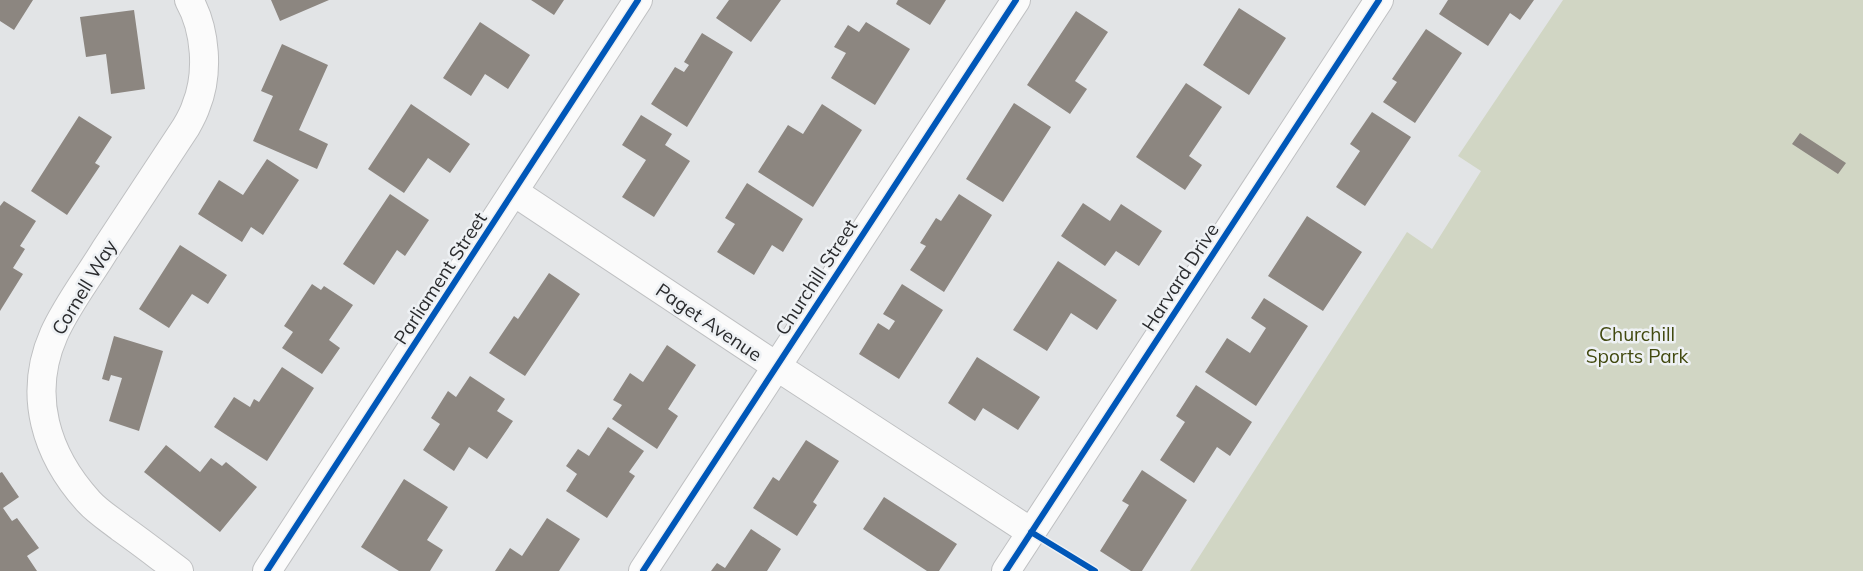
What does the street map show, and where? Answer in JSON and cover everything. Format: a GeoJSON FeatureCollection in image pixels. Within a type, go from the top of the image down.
{"type":"FeatureCollection","features":[{"type":"Feature","properties":{"kind":"street","name":"Cornell Way"},"geometry":{"type":"LineString","coordinates":[[180,571],[107,518],[90,504],[75,486],[60,464],[48,438],[43,410],[42,383],[47,355],[61,319],[186,127],[197,104],[203,80],[204,57],[200,30],[189,0]]}},
{"type":"Feature","properties":{"kind":"street","name":"Parliament Street"},"geometry":{"type":"LineString","coordinates":[[267,571],[638,0]]}},
{"type":"Feature","properties":{"kind":"street","name":"Churchill Street"},"geometry":{"type":"LineString","coordinates":[[643,571],[1016,0]]}},
{"type":"Feature","properties":{"kind":"street","name":"Harvard Drive"},"geometry":{"type":"LineString","coordinates":[[1006,571],[1379,0]]}},
{"type":"Feature","properties":{"kind":"street","name":"Paget Avenue"},"geometry":{"type":"LineString","coordinates":[[514,192],[1031,532]]}},
{"type":"Feature","properties":{"kind":"green space","name":"Churchill Sports Park"},"geometry":{"type":"Polygon","coordinates":[[[1563,0],[1863,0],[1863,571],[1190,571],[1407,232],[1432,249],[1481,171],[1458,156],[1563,0]]]}},
{"type":"Feature","properties":{"kind":"building"},"geometry":{"type":"Polygon","coordinates":[[[0,0],[33,0],[14,30],[0,21],[0,0]]]}},
{"type":"Feature","properties":{"kind":"building"},"geometry":{"type":"Polygon","coordinates":[[[271,0],[329,0],[280,21],[271,0]]]}},
{"type":"Feature","properties":{"kind":"building"},"geometry":{"type":"Polygon","coordinates":[[[531,0],[564,0],[554,15],[531,0]]]}},
{"type":"Feature","properties":{"kind":"building"},"geometry":{"type":"Polygon","coordinates":[[[729,0],[781,0],[751,42],[716,18],[729,0]]]}},
{"type":"Feature","properties":{"kind":"building"},"geometry":{"type":"Polygon","coordinates":[[[898,0],[946,0],[930,25],[896,4],[898,0]]]}},
{"type":"Feature","properties":{"kind":"building"},"geometry":{"type":"Polygon","coordinates":[[[1448,0],[1534,0],[1520,20],[1510,13],[1488,46],[1439,14],[1448,0]]]}},
{"type":"Feature","properties":{"kind":"building"},"geometry":{"type":"Polygon","coordinates":[[[1239,8],[1286,38],[1249,95],[1203,65],[1239,8]]]}},
{"type":"Feature","properties":{"kind":"building"},"geometry":{"type":"Polygon","coordinates":[[[134,10],[145,89],[111,94],[106,54],[86,57],[80,17],[134,10]]]}},
{"type":"Feature","properties":{"kind":"building"},"geometry":{"type":"Polygon","coordinates":[[[1076,11],[1108,32],[1075,81],[1087,89],[1070,114],[1027,85],[1076,11]]]}},
{"type":"Feature","properties":{"kind":"building"},"geometry":{"type":"Polygon","coordinates":[[[480,22],[530,55],[508,89],[485,74],[471,96],[443,78],[480,22]]]}},
{"type":"Feature","properties":{"kind":"building"},"geometry":{"type":"Polygon","coordinates":[[[866,22],[910,49],[875,105],[831,78],[846,53],[834,47],[848,25],[859,32],[866,22]]]}},
{"type":"Feature","properties":{"kind":"building"},"geometry":{"type":"Polygon","coordinates":[[[1426,29],[1462,53],[1415,123],[1383,102],[1397,82],[1392,79],[1426,29]]]}},
{"type":"Feature","properties":{"kind":"building"},"geometry":{"type":"Polygon","coordinates":[[[702,33],[733,52],[687,127],[651,104],[675,67],[684,72],[689,65],[684,62],[702,33]]]}},
{"type":"Feature","properties":{"kind":"building"},"geometry":{"type":"Polygon","coordinates":[[[282,44],[328,65],[299,130],[328,144],[317,169],[253,141],[273,96],[261,91],[282,44]]]}},
{"type":"Feature","properties":{"kind":"building"},"geometry":{"type":"Polygon","coordinates":[[[1186,83],[1222,107],[1189,156],[1202,165],[1185,190],[1136,157],[1186,83]]]}},
{"type":"Feature","properties":{"kind":"building"},"geometry":{"type":"Polygon","coordinates":[[[1014,103],[1051,127],[1003,202],[966,179],[1014,103]]]}},
{"type":"Feature","properties":{"kind":"building"},"geometry":{"type":"Polygon","coordinates":[[[411,104],[470,144],[450,173],[428,158],[404,193],[368,169],[411,104]]]}},
{"type":"Feature","properties":{"kind":"building"},"geometry":{"type":"Polygon","coordinates":[[[822,104],[862,130],[813,207],[758,172],[788,125],[803,134],[822,104]]]}},
{"type":"Feature","properties":{"kind":"building"},"geometry":{"type":"Polygon","coordinates":[[[1372,112],[1411,137],[1365,206],[1336,187],[1360,151],[1350,144],[1372,112]]]}},
{"type":"Feature","properties":{"kind":"building"},"geometry":{"type":"Polygon","coordinates":[[[641,115],[672,134],[665,145],[690,161],[654,217],[622,197],[646,160],[622,145],[641,115]]]}},
{"type":"Feature","properties":{"kind":"building"},"geometry":{"type":"Polygon","coordinates":[[[79,116],[112,137],[95,163],[100,166],[67,215],[31,191],[79,116]]]}},
{"type":"Feature","properties":{"kind":"building"},"geometry":{"type":"Polygon","coordinates":[[[1800,133],[1846,163],[1838,174],[1792,144],[1800,133]]]}},
{"type":"Feature","properties":{"kind":"building"},"geometry":{"type":"Polygon","coordinates":[[[267,159],[299,180],[263,235],[251,227],[242,242],[198,214],[219,180],[243,195],[267,159]]]}},
{"type":"Feature","properties":{"kind":"building"},"geometry":{"type":"Polygon","coordinates":[[[747,183],[803,219],[783,252],[772,245],[754,275],[717,252],[735,224],[725,218],[747,183]]]}},
{"type":"Feature","properties":{"kind":"building"},"geometry":{"type":"Polygon","coordinates":[[[390,194],[429,220],[405,256],[397,250],[374,285],[343,264],[390,194]]]}},
{"type":"Feature","properties":{"kind":"building"},"geometry":{"type":"Polygon","coordinates":[[[959,194],[992,215],[944,292],[910,270],[926,246],[920,243],[936,218],[941,221],[959,194]]]}},
{"type":"Feature","properties":{"kind":"building"},"geometry":{"type":"Polygon","coordinates":[[[4,201],[36,221],[20,246],[25,249],[13,268],[23,274],[0,311],[0,206],[4,201]]]}},
{"type":"Feature","properties":{"kind":"building"},"geometry":{"type":"Polygon","coordinates":[[[1083,203],[1110,221],[1121,204],[1162,231],[1139,266],[1116,251],[1105,266],[1061,236],[1083,203]]]}},
{"type":"Feature","properties":{"kind":"building"},"geometry":{"type":"Polygon","coordinates":[[[1307,216],[1362,252],[1323,311],[1268,276],[1307,216]]]}},
{"type":"Feature","properties":{"kind":"building"},"geometry":{"type":"Polygon","coordinates":[[[180,245],[227,275],[208,304],[192,294],[169,328],[139,309],[180,245]]]}},
{"type":"Feature","properties":{"kind":"building"},"geometry":{"type":"Polygon","coordinates":[[[1058,261],[1117,300],[1097,330],[1071,313],[1047,351],[1013,330],[1058,261]]]}},
{"type":"Feature","properties":{"kind":"building"},"geometry":{"type":"Polygon","coordinates":[[[549,273],[580,294],[525,376],[489,353],[514,316],[518,319],[549,273]]]}},
{"type":"Feature","properties":{"kind":"building"},"geometry":{"type":"Polygon","coordinates":[[[312,284],[321,290],[324,286],[353,305],[329,340],[340,348],[322,374],[282,348],[293,332],[284,326],[312,284]]]}},
{"type":"Feature","properties":{"kind":"building"},"geometry":{"type":"Polygon","coordinates":[[[902,284],[943,310],[899,379],[859,354],[878,323],[889,330],[895,321],[883,314],[902,284]]]}},
{"type":"Feature","properties":{"kind":"building"},"geometry":{"type":"Polygon","coordinates":[[[1264,298],[1308,326],[1256,406],[1205,372],[1227,338],[1250,353],[1266,328],[1251,318],[1264,298]]]}},
{"type":"Feature","properties":{"kind":"building"},"geometry":{"type":"Polygon","coordinates":[[[114,336],[163,351],[139,431],[109,421],[122,378],[111,375],[109,381],[102,379],[114,336]]]}},
{"type":"Feature","properties":{"kind":"building"},"geometry":{"type":"Polygon","coordinates":[[[667,345],[696,365],[668,409],[678,416],[657,449],[612,419],[622,405],[613,400],[630,373],[643,382],[667,345]]]}},
{"type":"Feature","properties":{"kind":"building"},"geometry":{"type":"Polygon","coordinates":[[[977,357],[1040,397],[1018,430],[983,408],[975,421],[948,403],[977,357]]]}},
{"type":"Feature","properties":{"kind":"building"},"geometry":{"type":"Polygon","coordinates":[[[282,367],[314,388],[267,461],[214,427],[234,397],[250,407],[254,399],[259,402],[282,367]]]}},
{"type":"Feature","properties":{"kind":"building"},"geometry":{"type":"Polygon","coordinates":[[[470,376],[505,399],[497,411],[513,421],[487,459],[469,447],[454,471],[423,450],[440,424],[431,418],[448,391],[456,397],[470,376]]]}},
{"type":"Feature","properties":{"kind":"building"},"geometry":{"type":"Polygon","coordinates":[[[1196,385],[1252,422],[1230,456],[1217,447],[1194,483],[1160,460],[1185,422],[1176,416],[1196,385]]]}},
{"type":"Feature","properties":{"kind":"building"},"geometry":{"type":"Polygon","coordinates":[[[608,427],[644,451],[629,472],[635,476],[607,518],[566,491],[577,474],[566,466],[578,449],[589,456],[608,427]]]}},
{"type":"Feature","properties":{"kind":"building"},"geometry":{"type":"Polygon","coordinates":[[[806,440],[839,461],[813,502],[817,505],[797,536],[753,508],[773,477],[779,481],[806,440]]]}},
{"type":"Feature","properties":{"kind":"building"},"geometry":{"type":"Polygon","coordinates":[[[166,445],[200,472],[211,458],[222,466],[226,462],[257,487],[220,532],[144,472],[166,445]]]}},
{"type":"Feature","properties":{"kind":"building"},"geometry":{"type":"Polygon","coordinates":[[[1142,470],[1187,500],[1142,571],[1131,571],[1100,551],[1129,505],[1122,501],[1142,470]]]}},
{"type":"Feature","properties":{"kind":"building"},"geometry":{"type":"Polygon","coordinates":[[[2,472],[19,497],[3,508],[12,521],[17,518],[39,548],[27,556],[37,571],[0,571],[0,473],[2,472]]]}},
{"type":"Feature","properties":{"kind":"building"},"geometry":{"type":"Polygon","coordinates":[[[404,479],[448,507],[427,540],[443,550],[430,571],[399,571],[361,547],[404,479]]]}},
{"type":"Feature","properties":{"kind":"building"},"geometry":{"type":"Polygon","coordinates":[[[884,497],[957,544],[939,571],[927,571],[863,529],[884,497]]]}},
{"type":"Feature","properties":{"kind":"building"},"geometry":{"type":"Polygon","coordinates":[[[547,518],[580,539],[559,571],[495,571],[510,548],[522,556],[547,518]]]}},
{"type":"Feature","properties":{"kind":"building"},"geometry":{"type":"Polygon","coordinates":[[[751,529],[781,549],[767,571],[711,571],[717,563],[725,568],[751,529]]]}},
{"type":"Feature","properties":{"kind":"cycle path"},"geometry":{"type":"LineString","coordinates":[[267,571],[638,0]]}},
{"type":"Feature","properties":{"kind":"cycle path"},"geometry":{"type":"LineString","coordinates":[[643,571],[1016,0]]}},
{"type":"Feature","properties":{"kind":"cycle path"},"geometry":{"type":"LineString","coordinates":[[1006,571],[1379,0]]}},
{"type":"Feature","properties":{"kind":"cycle path"},"geometry":{"type":"LineString","coordinates":[[1031,532],[1095,571]]}}]}
